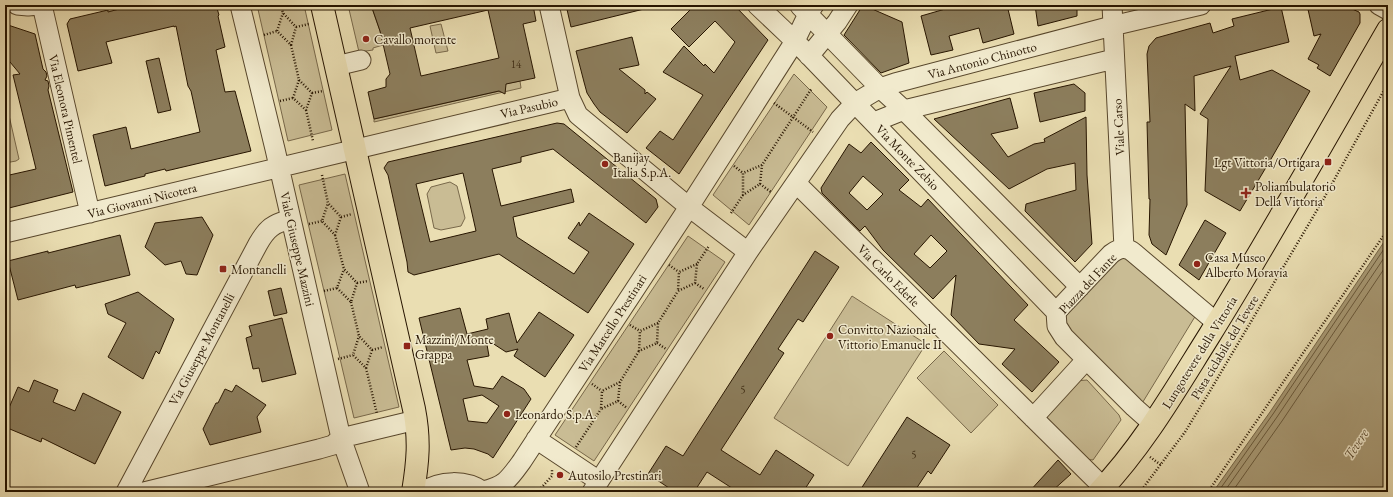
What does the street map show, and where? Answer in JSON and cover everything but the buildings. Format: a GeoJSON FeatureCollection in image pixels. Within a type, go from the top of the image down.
{"type":"FeatureCollection","features":[{"type":"Feature","properties":{"kind":"main road"},"geometry":{"type":"LineString","coordinates":[[317,14],[336,66],[416,420],[418,453],[413,492]]}},
{"type":"Feature","properties":{"kind":"main road","name":"Lungotevere della Vittoria"},"geometry":{"type":"LineString","coordinates":[[1101,490],[1127,460],[1153,424],[1217,323],[1388,30]]}},
{"type":"Feature","properties":{"kind":"street"},"geometry":{"type":"LineString","coordinates":[[17,5],[38,5]]}},
{"type":"Feature","properties":{"kind":"street","name":"Via Eleonora Pimentel"},"geometry":{"type":"LineString","coordinates":[[42,5],[90,213]]}},
{"type":"Feature","properties":{"kind":"street","name":"Viale Giuseppe Mazzini"},"geometry":{"type":"LineString","coordinates":[[240,5],[279,167],[298,222],[341,438],[360,492]]}},
{"type":"Feature","properties":{"kind":"street"},"geometry":{"type":"LineString","coordinates":[[549,5],[570,98]]}},
{"type":"Feature","properties":{"kind":"street","name":"Via Monte Zebio"},"geometry":{"type":"LineString","coordinates":[[757,5],[795,41],[874,122],[1056,312]]}},
{"type":"Feature","properties":{"kind":"street"},"geometry":{"type":"LineString","coordinates":[[809,56],[828,34],[848,5]]}},
{"type":"Feature","properties":{"kind":"street","name":"Viale Carso"},"geometry":{"type":"LineString","coordinates":[[1112,5],[1124,221],[1124,248]]}},
{"type":"Feature","properties":{"kind":"street","name":"Via Antonio Chinotto"},"geometry":{"type":"LineString","coordinates":[[855,103],[880,88],[894,83],[1112,26],[1201,5]]}},
{"type":"Feature","properties":{"kind":"street"},"geometry":{"type":"LineString","coordinates":[[1379,5],[1388,10]]}},
{"type":"Feature","properties":{"kind":"street"},"geometry":{"type":"LineString","coordinates":[[807,8],[828,34],[880,88],[904,110],[1080,287]]}},
{"type":"Feature","properties":{"kind":"street","name":"Via Marcello Prestinari"},"geometry":{"type":"LineString","coordinates":[[484,491],[505,482],[518,467],[689,207],[795,41],[807,8]]}},
{"type":"Feature","properties":{"kind":"street"},"geometry":{"type":"LineString","coordinates":[[874,122],[904,110],[1114,59]]}},
{"type":"Feature","properties":{"kind":"street"},"geometry":{"type":"LineString","coordinates":[[336,66],[361,60]]}},
{"type":"Feature","properties":{"kind":"street","name":"Via Pasubio"},"geometry":{"type":"LineString","coordinates":[[279,167],[570,98],[578,115],[689,207]]}},
{"type":"Feature","properties":{"kind":"street"},"geometry":{"type":"LineString","coordinates":[[536,440],[594,489],[748,252],[840,119],[855,103]]}},
{"type":"Feature","properties":{"kind":"street","name":"Via Giovanni Nicotera"},"geometry":{"type":"LineString","coordinates":[[5,233],[279,167]]}},
{"type":"Feature","properties":{"kind":"street","name":"Via Carlo Ederle"},"geometry":{"type":"LineString","coordinates":[[796,183],[1033,418]]}},
{"type":"Feature","properties":{"kind":"street"},"geometry":{"type":"LineString","coordinates":[[689,207],[748,252]]}},
{"type":"Feature","properties":{"kind":"street","name":"Via Giuseppe Montanelli"},"geometry":{"type":"LineString","coordinates":[[126,492],[264,234],[277,223],[298,222]]}},
{"type":"Feature","properties":{"kind":"street","name":"Piazza del Fante"},"geometry":{"type":"LineString","coordinates":[[1153,424],[1064,337],[1059,330],[1056,320],[1056,312],[1111,254],[1124,248],[1134,253],[1217,323]]}},
{"type":"Feature","properties":{"kind":"street"},"geometry":{"type":"LineString","coordinates":[[1086,360],[1033,418],[1101,490]]}},
{"type":"Feature","properties":{"kind":"street"},"geometry":{"type":"LineString","coordinates":[[144,492],[319,449],[333,445],[341,438],[416,420]]}},
{"type":"Feature","properties":{"kind":"street"},"geometry":{"type":"LineString","coordinates":[[422,492],[439,484],[456,482],[470,485],[484,491]]}},
{"type":"Feature","properties":{"kind":"path"},"geometry":{"type":"LineString","coordinates":[[281,5],[283,13],[296,27]]}},
{"type":"Feature","properties":{"kind":"path"},"geometry":{"type":"LineString","coordinates":[[277,31],[283,13]]}},
{"type":"Feature","properties":{"kind":"path"},"geometry":{"type":"LineString","coordinates":[[293,98],[299,80],[291,45],[296,27],[317,14]]}},
{"type":"Feature","properties":{"kind":"path"},"geometry":{"type":"LineString","coordinates":[[261,35],[277,31]]}},
{"type":"Feature","properties":{"kind":"path"},"geometry":{"type":"LineString","coordinates":[[277,31],[291,45]]}},
{"type":"Feature","properties":{"kind":"path"},"geometry":{"type":"LineString","coordinates":[[299,80],[312,93]]}},
{"type":"Feature","properties":{"kind":"path","name":"Pista ciclabile del Tevere"},"geometry":{"type":"LineString","coordinates":[[1140,492],[1185,432],[1207,396],[1323,200],[1388,83]]}},
{"type":"Feature","properties":{"kind":"path"},"geometry":{"type":"LineString","coordinates":[[760,184],[762,165],[812,88]]}},
{"type":"Feature","properties":{"kind":"path"},"geometry":{"type":"LineString","coordinates":[[312,93],[328,90]]}},
{"type":"Feature","properties":{"kind":"path"},"geometry":{"type":"LineString","coordinates":[[312,93],[306,110],[313,140]]}},
{"type":"Feature","properties":{"kind":"path"},"geometry":{"type":"LineString","coordinates":[[276,102],[293,98]]}},
{"type":"Feature","properties":{"kind":"path"},"geometry":{"type":"LineString","coordinates":[[293,98],[306,110]]}},
{"type":"Feature","properties":{"kind":"path"},"geometry":{"type":"LineString","coordinates":[[772,101],[814,132]]}},
{"type":"Feature","properties":{"kind":"path"},"geometry":{"type":"LineString","coordinates":[[730,164],[743,173]]}},
{"type":"Feature","properties":{"kind":"path"},"geometry":{"type":"LineString","coordinates":[[743,173],[762,165]]}},
{"type":"Feature","properties":{"kind":"path"},"geometry":{"type":"LineString","coordinates":[[743,173],[743,195]]}},
{"type":"Feature","properties":{"kind":"path"},"geometry":{"type":"LineString","coordinates":[[322,175],[328,203],[322,221]]}},
{"type":"Feature","properties":{"kind":"path"},"geometry":{"type":"LineString","coordinates":[[760,184],[773,194]]}},
{"type":"Feature","properties":{"kind":"path"},"geometry":{"type":"LineString","coordinates":[[730,213],[743,195],[760,184]]}},
{"type":"Feature","properties":{"kind":"path"},"geometry":{"type":"LineString","coordinates":[[328,203],[341,217]]}},
{"type":"Feature","properties":{"kind":"path"},"geometry":{"type":"LineString","coordinates":[[341,217],[356,213]]}},
{"type":"Feature","properties":{"kind":"path"},"geometry":{"type":"LineString","coordinates":[[335,234],[341,217]]}},
{"type":"Feature","properties":{"kind":"path"},"geometry":{"type":"LineString","coordinates":[[298,222],[322,221],[335,234],[344,269],[357,283]]}},
{"type":"Feature","properties":{"kind":"path"},"geometry":{"type":"LineString","coordinates":[[1208,492],[1388,229]]}},
{"type":"Feature","properties":{"kind":"path"},"geometry":{"type":"LineString","coordinates":[[695,283],[697,264],[709,246]]}},
{"type":"Feature","properties":{"kind":"path"},"geometry":{"type":"LineString","coordinates":[[666,263],[679,272]]}},
{"type":"Feature","properties":{"kind":"path"},"geometry":{"type":"LineString","coordinates":[[679,272],[697,264]]}},
{"type":"Feature","properties":{"kind":"path"},"geometry":{"type":"LineString","coordinates":[[337,288],[344,269]]}},
{"type":"Feature","properties":{"kind":"path"},"geometry":{"type":"LineString","coordinates":[[657,343],[658,323],[678,291],[679,272]]}},
{"type":"Feature","properties":{"kind":"path"},"geometry":{"type":"LineString","coordinates":[[357,283],[372,280]]}},
{"type":"Feature","properties":{"kind":"path"},"geometry":{"type":"LineString","coordinates":[[357,283],[351,302],[359,336],[372,350]]}},
{"type":"Feature","properties":{"kind":"path"},"geometry":{"type":"LineString","coordinates":[[678,291],[695,283]]}},
{"type":"Feature","properties":{"kind":"path"},"geometry":{"type":"LineString","coordinates":[[695,283],[709,292]]}},
{"type":"Feature","properties":{"kind":"path"},"geometry":{"type":"LineString","coordinates":[[322,292],[337,288]]}},
{"type":"Feature","properties":{"kind":"path"},"geometry":{"type":"LineString","coordinates":[[337,288],[351,302]]}},
{"type":"Feature","properties":{"kind":"path"},"geometry":{"type":"LineString","coordinates":[[627,322],[640,332]]}},
{"type":"Feature","properties":{"kind":"path"},"geometry":{"type":"LineString","coordinates":[[640,332],[658,323]]}},
{"type":"Feature","properties":{"kind":"path"},"geometry":{"type":"LineString","coordinates":[[618,401],[620,382],[639,351],[640,332]]}},
{"type":"Feature","properties":{"kind":"path"},"geometry":{"type":"LineString","coordinates":[[353,355],[359,336]]}},
{"type":"Feature","properties":{"kind":"path"},"geometry":{"type":"LineString","coordinates":[[639,351],[657,343]]}},
{"type":"Feature","properties":{"kind":"path"},"geometry":{"type":"LineString","coordinates":[[657,343],[669,352]]}},
{"type":"Feature","properties":{"kind":"path"},"geometry":{"type":"LineString","coordinates":[[372,350],[388,346]]}},
{"type":"Feature","properties":{"kind":"path"},"geometry":{"type":"LineString","coordinates":[[366,368],[372,350]]}},
{"type":"Feature","properties":{"kind":"path"},"geometry":{"type":"LineString","coordinates":[[338,359],[353,355]]}},
{"type":"Feature","properties":{"kind":"path"},"geometry":{"type":"LineString","coordinates":[[353,355],[366,368],[378,416]]}},
{"type":"Feature","properties":{"kind":"path"},"geometry":{"type":"LineString","coordinates":[[588,381],[602,391]]}},
{"type":"Feature","properties":{"kind":"path"},"geometry":{"type":"LineString","coordinates":[[602,391],[620,382]]}},
{"type":"Feature","properties":{"kind":"path"},"geometry":{"type":"LineString","coordinates":[[601,410],[602,391]]}},
{"type":"Feature","properties":{"kind":"path"},"geometry":{"type":"LineString","coordinates":[[572,452],[601,410],[618,401]]}},
{"type":"Feature","properties":{"kind":"path"},"geometry":{"type":"LineString","coordinates":[[618,401],[631,410]]}},
{"type":"Feature","properties":{"kind":"shaded area"},"geometry":{"type":"Polygon","coordinates":[[[257,5],[304,5],[332,130],[288,141],[257,5]]]}},
{"type":"Feature","properties":{"kind":"shaded area"},"geometry":{"type":"Polygon","coordinates":[[[348,5],[371,5],[383,45],[373,48],[373,50],[359,52],[348,5]]]}},
{"type":"Feature","properties":{"kind":"shaded area"},"geometry":{"type":"Polygon","coordinates":[[[441,24],[448,51],[436,53],[430,26],[441,24]]]}},
{"type":"Feature","properties":{"kind":"shaded area"},"geometry":{"type":"Polygon","coordinates":[[[794,74],[827,107],[749,225],[713,195],[794,74]]]}},
{"type":"Feature","properties":{"kind":"shaded area"},"geometry":{"type":"Polygon","coordinates":[[[520,81],[521,88],[374,122],[374,119],[500,91],[503,92],[505,84],[520,81]]]}},
{"type":"Feature","properties":{"kind":"shaded area"},"geometry":{"type":"Polygon","coordinates":[[[5,98],[19,159],[5,163],[5,98]]]}},
{"type":"Feature","properties":{"kind":"shaded area"},"geometry":{"type":"Polygon","coordinates":[[[345,174],[399,407],[354,418],[299,185],[345,174]]]}},
{"type":"Feature","properties":{"kind":"shaded area"},"geometry":{"type":"Polygon","coordinates":[[[450,182],[457,186],[465,218],[461,226],[441,230],[434,228],[427,194],[431,187],[450,182]]]}},
{"type":"Feature","properties":{"kind":"shaded area"},"geometry":{"type":"Polygon","coordinates":[[[688,236],[725,262],[594,461],[555,435],[688,236]]]}},
{"type":"Feature","properties":{"kind":"shaded area"},"geometry":{"type":"Polygon","coordinates":[[[1119,253],[1196,315],[1141,405],[1062,327],[1060,313],[1119,253]]]}},
{"type":"Feature","properties":{"kind":"shaded area"},"geometry":{"type":"Polygon","coordinates":[[[852,296],[926,344],[848,466],[774,418],[852,296]]]}},
{"type":"Feature","properties":{"kind":"shaded area"},"geometry":{"type":"Polygon","coordinates":[[[944,351],[998,405],[971,433],[917,378],[944,351]]]}},
{"type":"Feature","properties":{"kind":"shaded area"},"geometry":{"type":"Polygon","coordinates":[[[1087,380],[1119,415],[1121,420],[1093,460],[1085,459],[1048,424],[1047,413],[1075,381],[1087,380]]]}},
{"type":"Feature","properties":{"kind":"water","name":"Tevere"},"geometry":{"type":"Polygon","coordinates":[[[1388,236],[1388,492],[1213,492],[1270,412],[1388,236]]]}},
{"type":"Feature","properties":{"kind":"place","name":"Cavallo morente"},"geometry":{"type":"Point","coordinates":[366,39]}},
{"type":"Feature","properties":{"kind":"place","name":"Lgt Vittoria/Ortigara"},"geometry":{"type":"Point","coordinates":[1328,162]}},
{"type":"Feature","properties":{"kind":"place","name":"Banijay Italia S.p.A."},"geometry":{"type":"Point","coordinates":[605,164]}},
{"type":"Feature","properties":{"kind":"place","name":"Poliambulatorio Della Vittoria"},"geometry":{"type":"Point","coordinates":[1246,193]}},
{"type":"Feature","properties":{"kind":"place","name":"Casa Museo Alberto Moravia"},"geometry":{"type":"Point","coordinates":[1197,264]}},
{"type":"Feature","properties":{"kind":"place","name":"Montanelli"},"geometry":{"type":"Point","coordinates":[223,269]}},
{"type":"Feature","properties":{"kind":"place","name":"Convitto Nazionale Vittorio Emanuele II"},"geometry":{"type":"Point","coordinates":[830,336]}},
{"type":"Feature","properties":{"kind":"place","name":"Mazzini/Monte Grappa"},"geometry":{"type":"Point","coordinates":[407,346]}},
{"type":"Feature","properties":{"kind":"place","name":"Leonardo S.p.A."},"geometry":{"type":"Point","coordinates":[507,414]}},
{"type":"Feature","properties":{"kind":"place","name":"Autosilo Prestinari"},"geometry":{"type":"Point","coordinates":[560,475]}}]}
